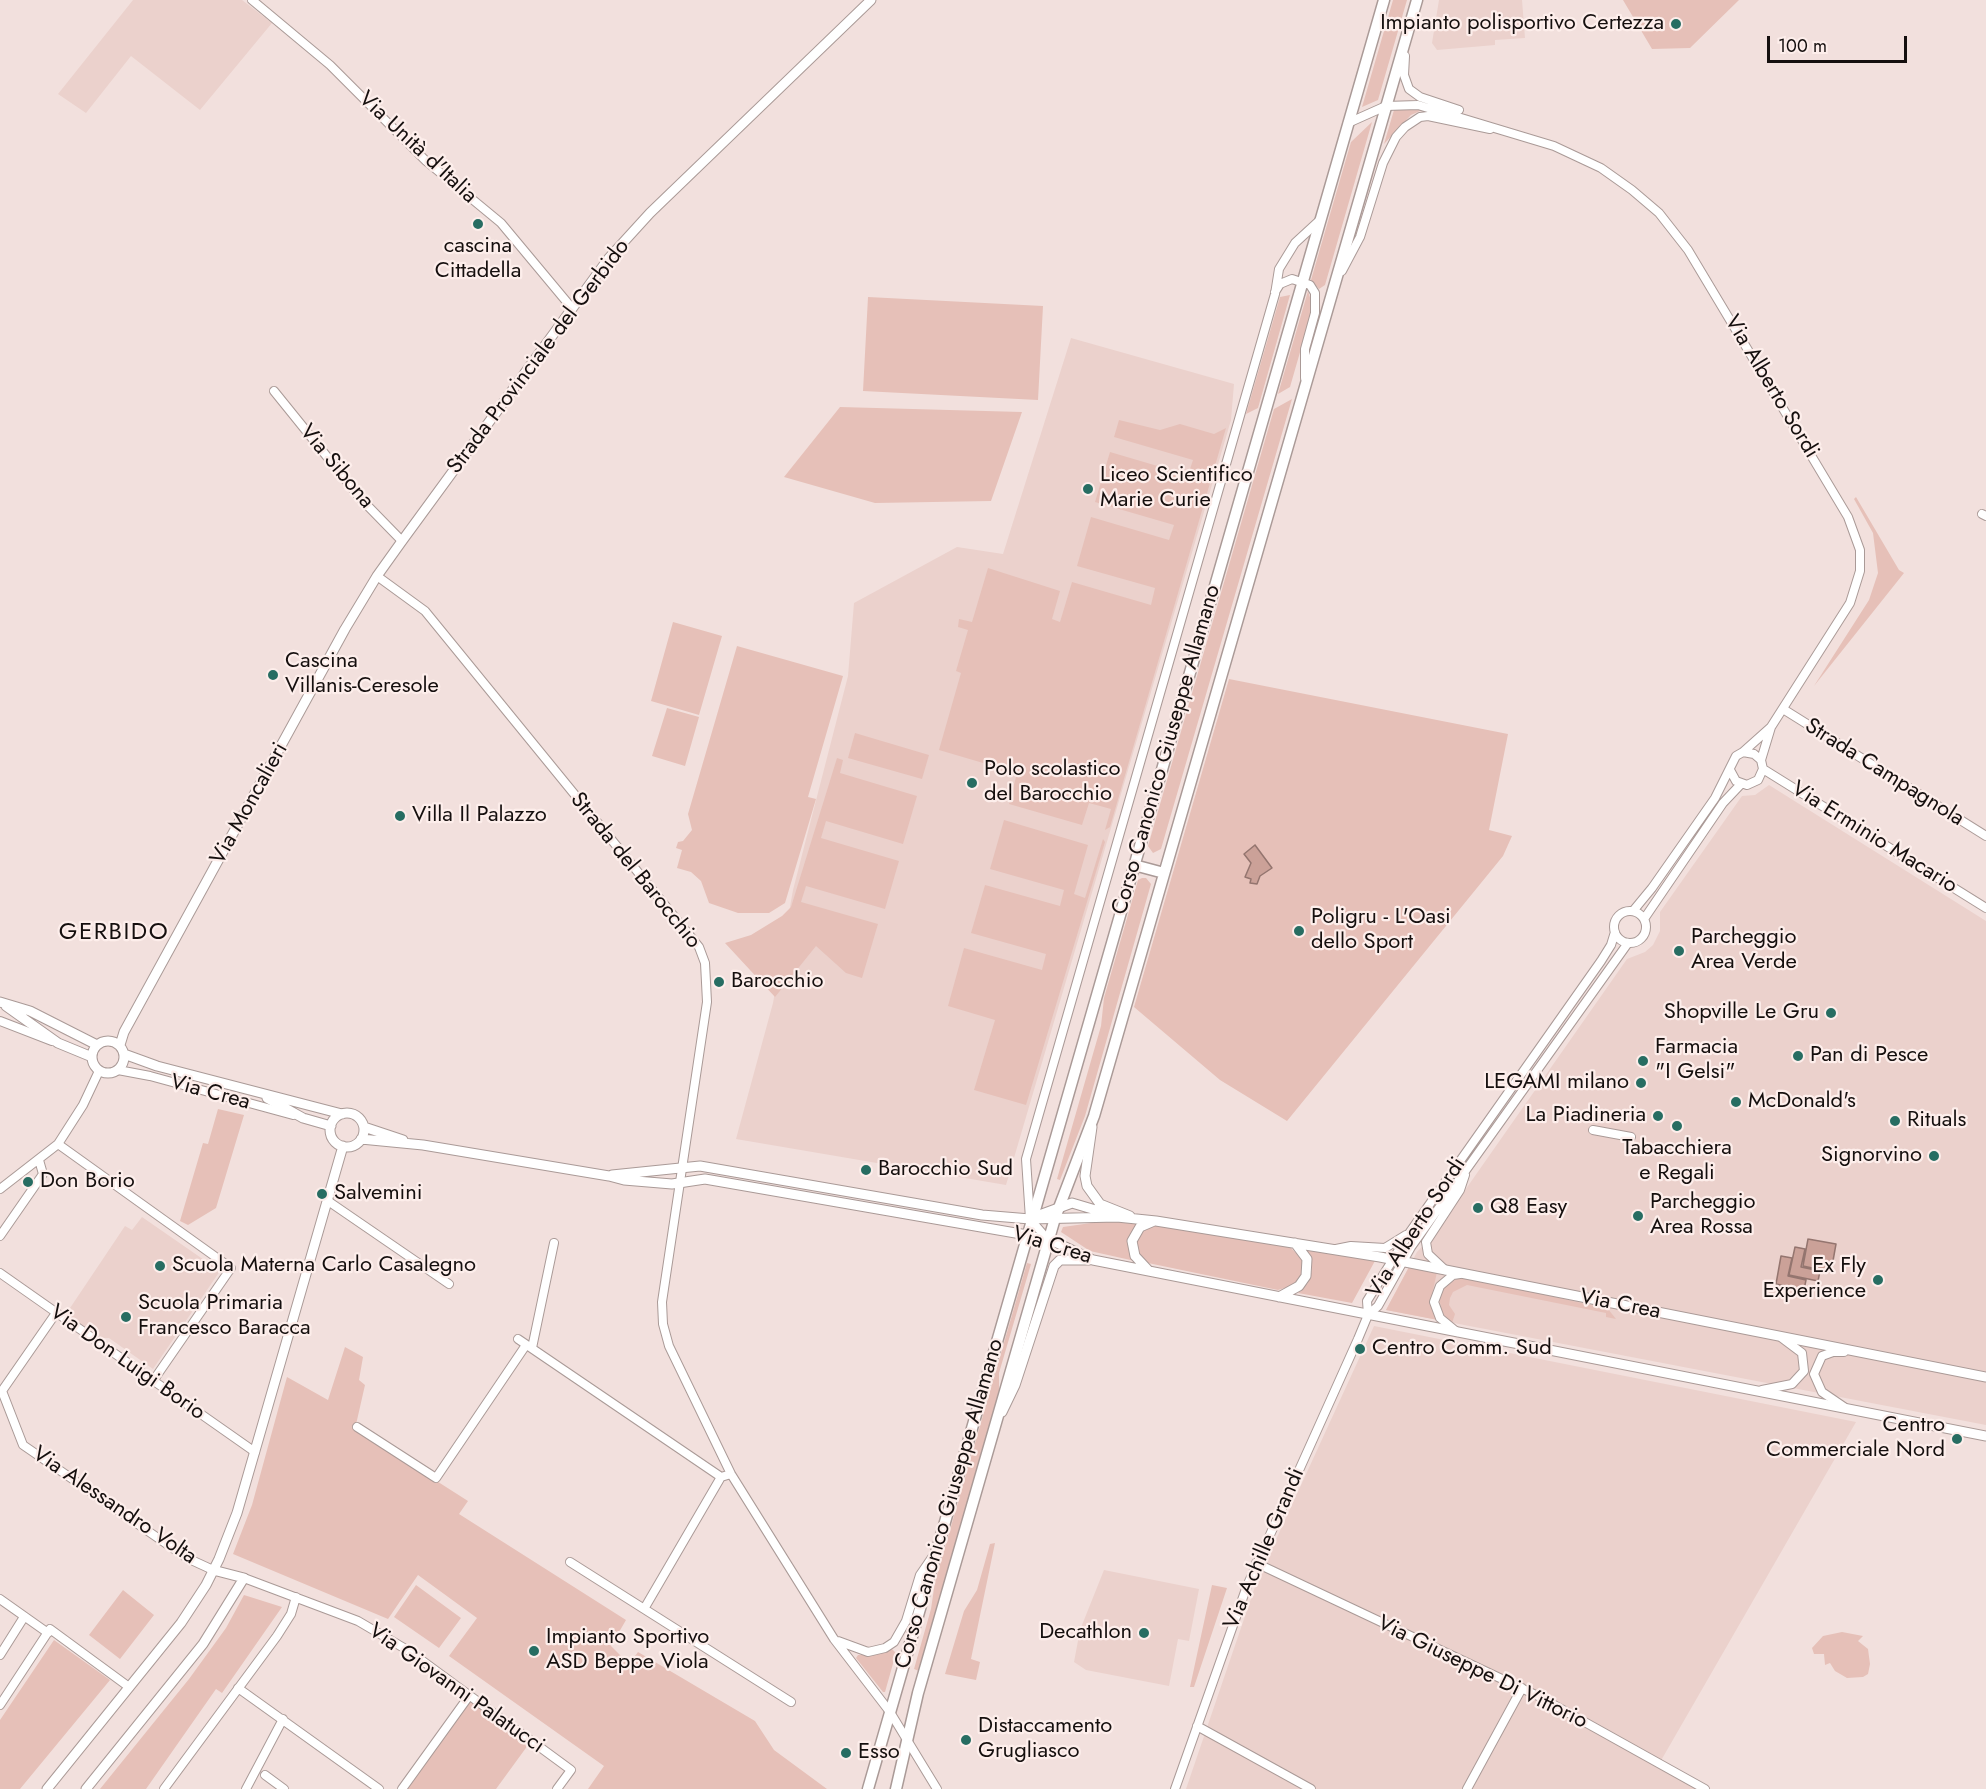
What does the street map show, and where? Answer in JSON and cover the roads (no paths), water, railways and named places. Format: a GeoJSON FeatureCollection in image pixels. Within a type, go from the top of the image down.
{"type":"FeatureCollection","features":[{"type":"Feature","properties":{"kind":"main road","name":"Corso Canonico Giuseppe Allamano"},"geometry":{"type":"LineString","coordinates":[[868,1789],[1030,1219],[1384,0]]}},
{"type":"Feature","properties":{"kind":"main road","name":"Corso Canonico Giuseppe Allamano"},"geometry":{"type":"LineString","coordinates":[[896,1789],[918,1693],[1049,1241],[1094,1116],[1417,0]]}},
{"type":"Feature","properties":{"kind":"main road"},"geometry":{"type":"LineString","coordinates":[[1134,865],[1164,873]]}},
{"type":"Feature","properties":{"kind":"street","name":"Via Unità d'Italia"},"geometry":{"type":"LineString","coordinates":[[252,0],[330,65],[426,161],[501,223],[571,307]]}},
{"type":"Feature","properties":{"kind":"street","name":"Strada Provinciale del Gerbido"},"geometry":{"type":"LineString","coordinates":[[377,576],[571,307],[609,258],[650,213],[871,0]]}},
{"type":"Feature","properties":{"kind":"street","name":"Via Alberto Sordi"},"geometry":{"type":"LineString","coordinates":[[1410,24],[1404,66],[1405,84],[1409,89],[1427,100],[1483,117],[1501,130]]}},
{"type":"Feature","properties":{"kind":"street","name":"Via Alberto Sordi"},"geometry":{"type":"LineString","coordinates":[[1348,123],[1386,106],[1409,104],[1432,107],[1570,153],[1601,168],[1632,190],[1664,219],[1698,266],[1848,517],[1860,550],[1860,571],[1855,593],[1844,616],[1771,727],[1743,753],[1733,759],[1730,770],[1715,798],[1652,888],[1633,911],[1618,916],[1615,932],[1601,961],[1410,1233],[1378,1306],[1368,1315]]}},
{"type":"Feature","properties":{"kind":"street","name":"Via Alberto Sordi"},"geometry":{"type":"LineString","coordinates":[[1335,281],[1360,237],[1383,163],[1396,137],[1405,127],[1420,117],[1428,116],[1501,130]]}},
{"type":"Feature","properties":{"kind":"street","name":"Corso Canonico Giuseppe Allamano"},"geometry":{"type":"LineString","coordinates":[[1030,1219],[1026,1158],[1275,294],[1276,280],[1285,256],[1321,219]]}},
{"type":"Feature","properties":{"kind":"street"},"geometry":{"type":"LineString","coordinates":[[1275,294],[1286,280],[1303,281]]}},
{"type":"Feature","properties":{"kind":"street","name":"Corso Canonico Giuseppe Allamano"},"geometry":{"type":"LineString","coordinates":[[1303,281],[1315,293],[1316,303],[1305,349],[1305,387]]}},
{"type":"Feature","properties":{"kind":"street","name":"Via Sibona"},"geometry":{"type":"LineString","coordinates":[[274,391],[362,500],[402,541]]}},
{"type":"Feature","properties":{"kind":"street","name":"Via Moncalieri"},"geometry":{"type":"LineString","coordinates":[[119,1055],[124,1032],[377,576]]}},
{"type":"Feature","properties":{"kind":"street","name":"Strada del Barocchio"},"geometry":{"type":"LineString","coordinates":[[377,576],[425,611],[699,947],[705,963],[707,1002],[663,1293],[663,1324],[680,1374],[731,1474],[834,1639],[890,1712],[937,1789]]}},
{"type":"Feature","properties":{"kind":"street","name":"Strada Campagnola"},"geometry":{"type":"LineString","coordinates":[[1783,709],[1986,836]]}},
{"type":"Feature","properties":{"kind":"street","name":"Via Alberto Sordi"},"geometry":{"type":"LineString","coordinates":[[1368,1315],[1367,1301],[1466,1169],[1628,943],[1642,938],[1646,928],[1644,919],[1723,803],[1741,784],[1755,782],[1762,765],[1771,727]]}},
{"type":"Feature","properties":{"kind":"street"},"geometry":{"type":"LineString","coordinates":[[1743,753],[1754,754],[1762,765]]}},
{"type":"Feature","properties":{"kind":"street","name":"Via Erminio Macario"},"geometry":{"type":"LineString","coordinates":[[1762,765],[1986,908]]}},
{"type":"Feature","properties":{"kind":"street"},"geometry":{"type":"LineString","coordinates":[[1730,770],[1732,777],[1741,784]]}},
{"type":"Feature","properties":{"kind":"street"},"geometry":{"type":"LineString","coordinates":[[1633,911],[1644,919]]}},
{"type":"Feature","properties":{"kind":"street"},"geometry":{"type":"LineString","coordinates":[[1615,932],[1620,939],[1628,943]]}},
{"type":"Feature","properties":{"kind":"street"},"geometry":{"type":"LineString","coordinates":[[1,1002],[58,1043]]}},
{"type":"Feature","properties":{"kind":"street"},"geometry":{"type":"LineString","coordinates":[[1,1002],[30,1011],[119,1055],[109,1073],[99,1071]]}},
{"type":"Feature","properties":{"kind":"street"},"geometry":{"type":"LineString","coordinates":[[0,1021],[92,1057],[99,1071]]}},
{"type":"Feature","properties":{"kind":"street"},"geometry":{"type":"LineString","coordinates":[[92,1057],[97,1045]]}},
{"type":"Feature","properties":{"kind":"street","name":"Via Crea"},"geometry":{"type":"LineString","coordinates":[[119,1055],[342,1114]]}},
{"type":"Feature","properties":{"kind":"street","name":"Via Crea"},"geometry":{"type":"LineString","coordinates":[[119,1055],[150,1076],[331,1126]]}},
{"type":"Feature","properties":{"kind":"street"},"geometry":{"type":"LineString","coordinates":[[0,1189],[58,1144],[82,1105],[99,1071]]}},
{"type":"Feature","properties":{"kind":"street","name":"Via Crea"},"geometry":{"type":"LineString","coordinates":[[257,1093],[303,1118]]}},
{"type":"Feature","properties":{"kind":"street"},"geometry":{"type":"LineString","coordinates":[[342,1114],[353,1114],[364,1127],[361,1139],[353,1145],[343,1146],[334,1141],[331,1126],[342,1114]]}},
{"type":"Feature","properties":{"kind":"street"},"geometry":{"type":"LineString","coordinates":[[1094,1116],[1086,1165],[1086,1184],[1100,1204],[1135,1218]]}},
{"type":"Feature","properties":{"kind":"street"},"geometry":{"type":"LineString","coordinates":[[1491,1117],[1498,1122]]}},
{"type":"Feature","properties":{"kind":"street","name":"Via Crea"},"geometry":{"type":"LineString","coordinates":[[364,1127],[423,1145]]}},
{"type":"Feature","properties":{"kind":"street"},"geometry":{"type":"LineString","coordinates":[[1593,1130],[1631,1137]]}},
{"type":"Feature","properties":{"kind":"street","name":"Via Crea"},"geometry":{"type":"LineString","coordinates":[[361,1139],[423,1145],[656,1184],[705,1179],[1027,1235],[1049,1241],[1093,1260],[1150,1272],[1986,1436]]}},
{"type":"Feature","properties":{"kind":"street"},"geometry":{"type":"LineString","coordinates":[[58,1144],[231,1268],[153,1382]]}},
{"type":"Feature","properties":{"kind":"street"},"geometry":{"type":"LineString","coordinates":[[47,1789],[181,1623],[213,1570],[237,1513],[343,1146]]}},
{"type":"Feature","properties":{"kind":"street"},"geometry":{"type":"LineString","coordinates":[[0,1236],[43,1174],[39,1160]]}},
{"type":"Feature","properties":{"kind":"street","name":"Via Crea"},"geometry":{"type":"LineString","coordinates":[[609,1176],[700,1166],[982,1215],[1030,1219],[1117,1217],[1156,1221],[1397,1260],[1986,1377]]}},
{"type":"Feature","properties":{"kind":"street","name":"Via Alberto Sordi"},"geometry":{"type":"LineString","coordinates":[[1446,1271],[1428,1254],[1426,1242],[1460,1190],[1466,1169]]}},
{"type":"Feature","properties":{"kind":"street"},"geometry":{"type":"LineString","coordinates":[[328,1201],[448,1284]]}},
{"type":"Feature","properties":{"kind":"street","name":"Via Crea"},"geometry":{"type":"LineString","coordinates":[[1030,1219],[1071,1203],[1117,1217]]}},
{"type":"Feature","properties":{"kind":"street"},"geometry":{"type":"LineString","coordinates":[[1030,1219],[1049,1241]]}},
{"type":"Feature","properties":{"kind":"street"},"geometry":{"type":"LineString","coordinates":[[1150,1272],[1135,1256],[1132,1241],[1140,1227],[1156,1221]]}},
{"type":"Feature","properties":{"kind":"street","name":"Via Crea"},"geometry":{"type":"LineString","coordinates":[[1335,1249],[1351,1246],[1385,1248],[1410,1233]]}},
{"type":"Feature","properties":{"kind":"street"},"geometry":{"type":"LineString","coordinates":[[357,1427],[436,1478],[529,1346],[554,1243]]}},
{"type":"Feature","properties":{"kind":"street"},"geometry":{"type":"LineString","coordinates":[[1280,1297],[1299,1286],[1306,1276],[1306,1259],[1295,1243]]}},
{"type":"Feature","properties":{"kind":"street"},"geometry":{"type":"LineString","coordinates":[[998,1419],[1015,1385],[1054,1266],[1060,1260],[1093,1260]]}},
{"type":"Feature","properties":{"kind":"street","name":"Via Don Luigi Borio"},"geometry":{"type":"LineString","coordinates":[[0,1273],[255,1452]]}},
{"type":"Feature","properties":{"kind":"street"},"geometry":{"type":"LineString","coordinates":[[1458,1332],[1440,1317],[1434,1302],[1440,1286],[1453,1275],[1462,1274]]}},
{"type":"Feature","properties":{"kind":"street","name":"Via Alessandro Volta"},"geometry":{"type":"LineString","coordinates":[[56,1313],[2,1391],[23,1445],[187,1558],[213,1570]]}},
{"type":"Feature","properties":{"kind":"street","name":"Via Achille Grandi"},"geometry":{"type":"LineString","coordinates":[[1175,1789],[1256,1563],[1368,1315]]}},
{"type":"Feature","properties":{"kind":"street","name":"Via Crea"},"geometry":{"type":"LineString","coordinates":[[1758,1391],[1792,1384],[1804,1371],[1802,1353],[1778,1336]]}},
{"type":"Feature","properties":{"kind":"street"},"geometry":{"type":"LineString","coordinates":[[518,1339],[721,1477]]}},
{"type":"Feature","properties":{"kind":"street","name":"Via Crea"},"geometry":{"type":"LineString","coordinates":[[1848,1409],[1822,1392],[1815,1380],[1815,1368],[1822,1356],[1833,1352],[1867,1353]]}},
{"type":"Feature","properties":{"kind":"street"},"geometry":{"type":"LineString","coordinates":[[644,1609],[721,1477],[731,1474]]}},
{"type":"Feature","properties":{"kind":"street"},"geometry":{"type":"LineString","coordinates":[[834,1639],[851,1648],[868,1652],[885,1648],[894,1642],[906,1621],[920,1575],[937,1550]]}},
{"type":"Feature","properties":{"kind":"street"},"geometry":{"type":"LineString","coordinates":[[570,1562],[791,1702]]}},
{"type":"Feature","properties":{"kind":"street","name":"Via Giuseppe Di Vittorio"},"geometry":{"type":"LineString","coordinates":[[1256,1563],[1522,1688],[1705,1789]]}},
{"type":"Feature","properties":{"kind":"street","name":"Via Giovanni Palatucci"},"geometry":{"type":"LineString","coordinates":[[213,1570],[244,1578],[358,1621],[409,1651],[571,1770],[557,1789]]}},
{"type":"Feature","properties":{"kind":"street"},"geometry":{"type":"LineString","coordinates":[[87,1789],[203,1644],[244,1578]]}},
{"type":"Feature","properties":{"kind":"street"},"geometry":{"type":"LineString","coordinates":[[164,1789],[277,1636],[291,1614],[296,1597]]}},
{"type":"Feature","properties":{"kind":"street"},"geometry":{"type":"LineString","coordinates":[[0,1599],[48,1633]]}},
{"type":"Feature","properties":{"kind":"street"},"geometry":{"type":"LineString","coordinates":[[0,1655],[24,1617]]}},
{"type":"Feature","properties":{"kind":"street"},"geometry":{"type":"LineString","coordinates":[[0,1705],[50,1629],[129,1687]]}},
{"type":"Feature","properties":{"kind":"street"},"geometry":{"type":"LineString","coordinates":[[238,1688],[379,1789]]}},
{"type":"Feature","properties":{"kind":"street"},"geometry":{"type":"LineString","coordinates":[[1467,1789],[1522,1688]]}},
{"type":"Feature","properties":{"kind":"street"},"geometry":{"type":"LineString","coordinates":[[402,1789],[469,1696]]}},
{"type":"Feature","properties":{"kind":"street"},"geometry":{"type":"LineString","coordinates":[[246,1789],[283,1719]]}},
{"type":"Feature","properties":{"kind":"street"},"geometry":{"type":"LineString","coordinates":[[1197,1726],[1311,1789]]}},
{"type":"Feature","properties":{"kind":"street"},"geometry":{"type":"LineString","coordinates":[[265,1775],[284,1789]]}},
{"type":"Feature","properties":{"kind":"place","name":"Impianto polisportivo Certezza"},"geometry":{"type":"Point","coordinates":[1676,24]}},
{"type":"Feature","properties":{"kind":"place","name":"cascina Cittadella"},"geometry":{"type":"Point","coordinates":[478,224]}},
{"type":"Feature","properties":{"kind":"place","name":"Liceo Scientifico Marie Curie"},"geometry":{"type":"Point","coordinates":[1088,489]}},
{"type":"Feature","properties":{"kind":"place","name":"Cascina Villanis-Ceresole"},"geometry":{"type":"Point","coordinates":[273,675]}},
{"type":"Feature","properties":{"kind":"place","name":"Polo scolastico del Barocchio"},"geometry":{"type":"Point","coordinates":[972,783]}},
{"type":"Feature","properties":{"kind":"place","name":"Villa Il Palazzo"},"geometry":{"type":"Point","coordinates":[400,816]}},
{"type":"Feature","properties":{"kind":"place","name":"Poligru - L'Oasi dello Sport"},"geometry":{"type":"Point","coordinates":[1299,931]}},
{"type":"Feature","properties":{"kind":"place","name":"Parcheggio Area Verde"},"geometry":{"type":"Point","coordinates":[1679,951]}},
{"type":"Feature","properties":{"kind":"place","name":"Barocchio"},"geometry":{"type":"Point","coordinates":[719,982]}},
{"type":"Feature","properties":{"kind":"place","name":"Shopville Le Gru"},"geometry":{"type":"Point","coordinates":[1831,1013]}},
{"type":"Feature","properties":{"kind":"place","name":"Pan di Pesce"},"geometry":{"type":"Point","coordinates":[1798,1056]}},
{"type":"Feature","properties":{"kind":"place","name":"Farmacia \"I Gelsi\""},"geometry":{"type":"Point","coordinates":[1643,1061]}},
{"type":"Feature","properties":{"kind":"place","name":"LEGAMI milano"},"geometry":{"type":"Point","coordinates":[1641,1083]}},
{"type":"Feature","properties":{"kind":"place","name":"McDonald's"},"geometry":{"type":"Point","coordinates":[1736,1102]}},
{"type":"Feature","properties":{"kind":"place","name":"La Piadineria"},"geometry":{"type":"Point","coordinates":[1658,1116]}},
{"type":"Feature","properties":{"kind":"place","name":"Rituals"},"geometry":{"type":"Point","coordinates":[1895,1121]}},
{"type":"Feature","properties":{"kind":"place","name":"Tabacchiera e Regali"},"geometry":{"type":"Point","coordinates":[1677,1126]}},
{"type":"Feature","properties":{"kind":"place","name":"Signorvino"},"geometry":{"type":"Point","coordinates":[1934,1156]}},
{"type":"Feature","properties":{"kind":"place","name":"Barocchio Sud"},"geometry":{"type":"Point","coordinates":[866,1170]}},
{"type":"Feature","properties":{"kind":"place","name":"Don Borio"},"geometry":{"type":"Point","coordinates":[28,1182]}},
{"type":"Feature","properties":{"kind":"place","name":"Salvemini"},"geometry":{"type":"Point","coordinates":[322,1194]}},
{"type":"Feature","properties":{"kind":"place","name":"Q8 Easy"},"geometry":{"type":"Point","coordinates":[1478,1208]}},
{"type":"Feature","properties":{"kind":"place","name":"Parcheggio Area Rossa"},"geometry":{"type":"Point","coordinates":[1638,1216]}},
{"type":"Feature","properties":{"kind":"place","name":"Scuola Materna Carlo Casalegno"},"geometry":{"type":"Point","coordinates":[160,1266]}},
{"type":"Feature","properties":{"kind":"place","name":"Ex Fly Experience"},"geometry":{"type":"Point","coordinates":[1878,1280]}},
{"type":"Feature","properties":{"kind":"place","name":"Scuola Primaria Francesco Baracca"},"geometry":{"type":"Point","coordinates":[126,1317]}},
{"type":"Feature","properties":{"kind":"place","name":"Centro Comm. Sud"},"geometry":{"type":"Point","coordinates":[1360,1349]}},
{"type":"Feature","properties":{"kind":"place","name":"Centro Commerciale Nord"},"geometry":{"type":"Point","coordinates":[1957,1439]}},
{"type":"Feature","properties":{"kind":"place","name":"Decathlon"},"geometry":{"type":"Point","coordinates":[1144,1633]}},
{"type":"Feature","properties":{"kind":"place","name":"Impianto Sportivo ASD Beppe Viola"},"geometry":{"type":"Point","coordinates":[534,1651]}},
{"type":"Feature","properties":{"kind":"place","name":"Distaccamento Grugliasco"},"geometry":{"type":"Point","coordinates":[966,1740]}},
{"type":"Feature","properties":{"kind":"place","name":"Esso"},"geometry":{"type":"Point","coordinates":[846,1753]}},
{"type":"Feature","properties":{"kind":"district","name":"GERBIDO"},"geometry":{"type":"Point","coordinates":[114,933]}}]}
